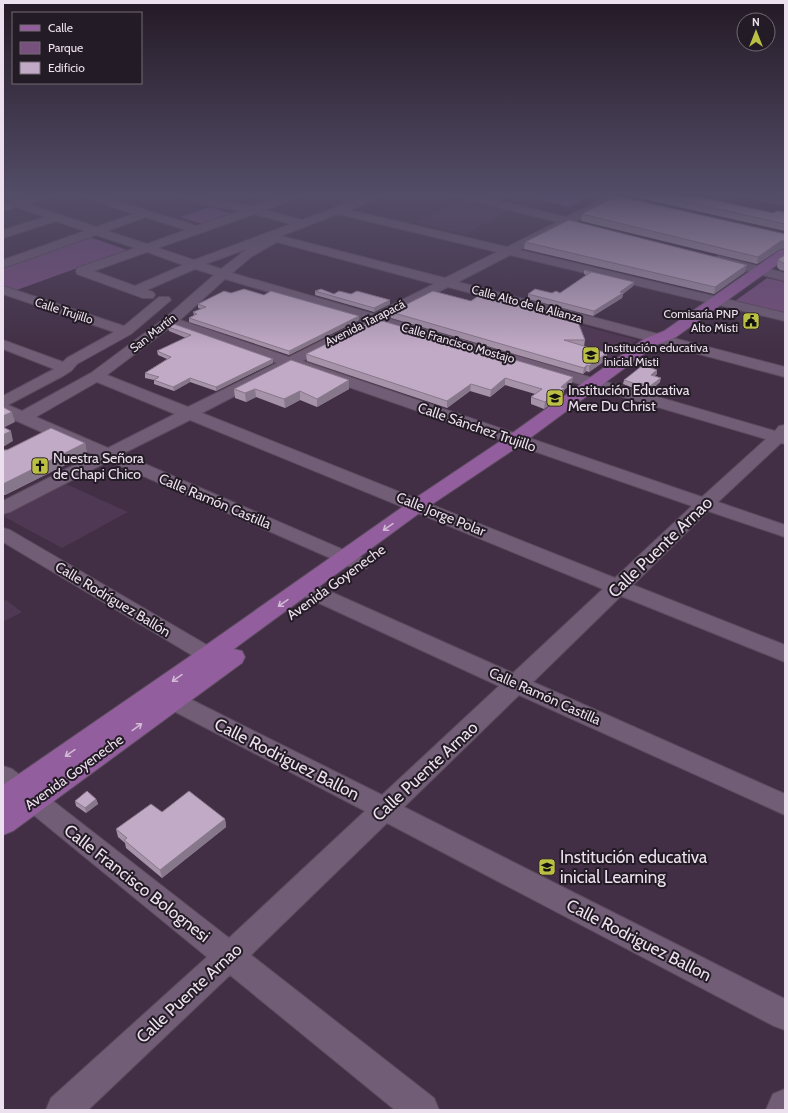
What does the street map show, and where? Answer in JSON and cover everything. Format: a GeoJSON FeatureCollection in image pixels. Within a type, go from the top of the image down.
{"type":"FeatureCollection","features":[{"type":"Feature","properties":{"kind":"main road","name":"Avenida Goyeneche"},"geometry":{"type":"LineString","coordinates":[[3,823],[14,792],[216,660],[353,560],[521,442],[600,384],[663,346],[665,343],[662,339],[785,253]]}},
{"type":"Feature","properties":{"kind":"main road","name":"Avenida Goyeneche"},"geometry":{"type":"LineString","coordinates":[[14,792],[174,701],[216,660]]}},
{"type":"Feature","properties":{"kind":"street"},"geometry":{"type":"LineString","coordinates":[[3,264],[54,246]]}},
{"type":"Feature","properties":{"kind":"street","name":"Calle Francisco Mostajo"},"geometry":{"type":"LineString","coordinates":[[139,246],[222,275],[783,435]]}},
{"type":"Feature","properties":{"kind":"street"},"geometry":{"type":"LineString","coordinates":[[3,402],[66,368],[72,361],[126,332],[164,300],[82,271],[151,246]]}},
{"type":"Feature","properties":{"kind":"street"},"geometry":{"type":"LineString","coordinates":[[136,290],[246,246]]}},
{"type":"Feature","properties":{"kind":"street","name":"San Martín"},"geometry":{"type":"LineString","coordinates":[[22,418],[96,376],[170,321],[222,275],[259,246]]}},
{"type":"Feature","properties":{"kind":"street","name":"Calle Alto de la Alianza"},"geometry":{"type":"LineString","coordinates":[[310,246],[785,372]]}},
{"type":"Feature","properties":{"kind":"street"},"geometry":{"type":"LineString","coordinates":[[486,246],[785,317]]}},
{"type":"Feature","properties":{"kind":"street","name":"Avenida Tarapacá"},"geometry":{"type":"LineString","coordinates":[[105,453],[369,317],[511,246]]}},
{"type":"Feature","properties":{"kind":"street"},"geometry":{"type":"LineString","coordinates":[[711,258],[785,277]]}},
{"type":"Feature","properties":{"kind":"street","name":"Calle Trujillo"},"geometry":{"type":"LineString","coordinates":[[3,290],[126,332]]}},
{"type":"Feature","properties":{"kind":"street","name":"Calle Sánchez Trujillo"},"geometry":{"type":"LineString","coordinates":[[170,321],[785,531]]}},
{"type":"Feature","properties":{"kind":"street"},"geometry":{"type":"LineString","coordinates":[[3,344],[66,368]]}},
{"type":"Feature","properties":{"kind":"street","name":"Calle Jorge Polar"},"geometry":{"type":"LineString","coordinates":[[96,376],[785,654]]}},
{"type":"Feature","properties":{"kind":"street","name":"Calle Ramón Castilla"},"geometry":{"type":"LineString","coordinates":[[3,409],[353,560]]}},
{"type":"Feature","properties":{"kind":"street"},"geometry":{"type":"LineString","coordinates":[[31,441],[52,431]]}},
{"type":"Feature","properties":{"kind":"street","name":"Calle Puente Arnao"},"geometry":{"type":"LineString","coordinates":[[63,1110],[230,956],[518,684],[705,504],[783,435]]}},
{"type":"Feature","properties":{"kind":"street"},"geometry":{"type":"LineString","coordinates":[[3,498],[105,453]]}},
{"type":"Feature","properties":{"kind":"street"},"geometry":{"type":"LineString","coordinates":[[3,508],[105,453]]}},
{"type":"Feature","properties":{"kind":"street","name":"Calle Rodríguez Ballón"},"geometry":{"type":"LineString","coordinates":[[3,534],[216,660]]}},
{"type":"Feature","properties":{"kind":"street","name":"Calle Ramón Castilla"},"geometry":{"type":"LineString","coordinates":[[312,591],[785,805]]}},
{"type":"Feature","properties":{"kind":"street","name":"Calle Rodriguez Ballon"},"geometry":{"type":"LineString","coordinates":[[174,701],[785,1015]]}},
{"type":"Feature","properties":{"kind":"street","name":"Calle Francisco Bolognesi"},"geometry":{"type":"LineString","coordinates":[[14,792],[230,956],[422,1110]]}},
{"type":"Feature","properties":{"kind":"street"},"geometry":{"type":"LineString","coordinates":[[783,1110],[785,1106]]}},
{"type":"Feature","properties":{"kind":"shaded area","name":"Institución educativa inicial Misti"},"geometry":{"type":"Polygon","coordinates":[[[559,320],[637,340],[588,374],[553,364],[559,320]]]}},
{"type":"Feature","properties":{"kind":"shaded area"},"geometry":{"type":"Polygon","coordinates":[[[66,484],[128,512],[62,548],[3,516],[66,484]]]}},
{"type":"Feature","properties":{"kind":"shaded area"},"geometry":{"type":"Polygon","coordinates":[[[6,600],[22,612],[3,622],[3,601],[6,600]]]}},
{"type":"Feature","properties":{"kind":"green space"},"geometry":{"type":"Polygon","coordinates":[[[65,246],[115,246],[127,250],[14,291],[3,287],[3,268],[65,246]]]}},
{"type":"Feature","properties":{"kind":"green space"},"geometry":{"type":"Polygon","coordinates":[[[767,278],[785,282],[785,313],[735,301],[767,278]]]}},
{"type":"Feature","properties":{"kind":"building"},"geometry":{"type":"Polygon","coordinates":[[[542,246],[672,246],[747,265],[715,287],[542,246]]]}},
{"type":"Feature","properties":{"kind":"building"},"geometry":{"type":"Polygon","coordinates":[[[713,246],[774,246],[758,257],[713,246]]]}},
{"type":"Feature","properties":{"kind":"building"},"geometry":{"type":"Polygon","coordinates":[[[785,255],[785,263],[782,263],[778,259],[785,255]]]}},
{"type":"Feature","properties":{"kind":"building"},"geometry":{"type":"Polygon","coordinates":[[[584,270],[634,282],[620,292],[623,293],[594,311],[528,294],[535,289],[552,293],[556,291],[560,293],[591,272],[584,270]]]}},
{"type":"Feature","properties":{"kind":"building"},"geometry":{"type":"Polygon","coordinates":[[[244,289],[264,295],[271,291],[359,316],[289,351],[189,318],[197,314],[193,312],[206,307],[198,304],[224,291],[231,293],[244,289]]]}},
{"type":"Feature","properties":{"kind":"building"},"geometry":{"type":"Polygon","coordinates":[[[321,289],[334,294],[339,291],[351,294],[357,291],[390,300],[374,308],[315,291],[321,289]]]}},
{"type":"Feature","properties":{"kind":"building"},"geometry":{"type":"Polygon","coordinates":[[[433,291],[471,301],[481,294],[495,298],[506,298],[576,317],[585,340],[564,340],[607,353],[584,368],[391,312],[433,291]]]}},
{"type":"Feature","properties":{"kind":"building"},"geometry":{"type":"Polygon","coordinates":[[[376,319],[573,377],[561,387],[565,388],[545,402],[531,397],[542,389],[505,378],[491,390],[471,384],[447,401],[306,354],[376,319]]]}},
{"type":"Feature","properties":{"kind":"building"},"geometry":{"type":"Polygon","coordinates":[[[174,324],[273,359],[216,387],[190,378],[173,387],[154,380],[159,377],[145,373],[171,357],[157,351],[191,335],[168,327],[174,324]]]}},
{"type":"Feature","properties":{"kind":"building"},"geometry":{"type":"Polygon","coordinates":[[[291,360],[349,380],[317,399],[300,391],[284,399],[255,389],[245,393],[234,389],[291,360]]]}},
{"type":"Feature","properties":{"kind":"building"},"geometry":{"type":"Polygon","coordinates":[[[643,365],[657,370],[651,375],[661,378],[650,386],[624,380],[643,365]]]}},
{"type":"Feature","properties":{"kind":"building"},"geometry":{"type":"Polygon","coordinates":[[[3,407],[12,412],[3,416],[3,407]]]}},
{"type":"Feature","properties":{"kind":"building"},"geometry":{"type":"Polygon","coordinates":[[[3,427],[11,431],[3,435],[3,427]]]}},
{"type":"Feature","properties":{"kind":"building"},"geometry":{"type":"Polygon","coordinates":[[[51,428],[85,443],[3,484],[3,450],[7,450],[51,428]]]}},
{"type":"Feature","properties":{"kind":"building"},"geometry":{"type":"Polygon","coordinates":[[[87,791],[96,799],[85,808],[75,801],[87,791]]]}},
{"type":"Feature","properties":{"kind":"building"},"geometry":{"type":"Polygon","coordinates":[[[189,791],[225,819],[160,870],[124,840],[127,838],[116,829],[151,804],[162,812],[189,791]]]}},
{"type":"Feature","properties":{"kind":"place","name":"Comisaría PNP Alto Misti"},"geometry":{"type":"Point","coordinates":[751,321]}},
{"type":"Feature","properties":{"kind":"place","name":"Institución educativa inicial Misti"},"geometry":{"type":"Point","coordinates":[591,355]}},
{"type":"Feature","properties":{"kind":"place","name":"Institución Educativa Mere Du Christ"},"geometry":{"type":"Point","coordinates":[555,398]}},
{"type":"Feature","properties":{"kind":"place","name":"Nuestra Señora de Chapi Chico"},"geometry":{"type":"Point","coordinates":[40,466]}},
{"type":"Feature","properties":{"kind":"place","name":"Institución educativa inicial Learning"},"geometry":{"type":"Point","coordinates":[547,867]}}]}
